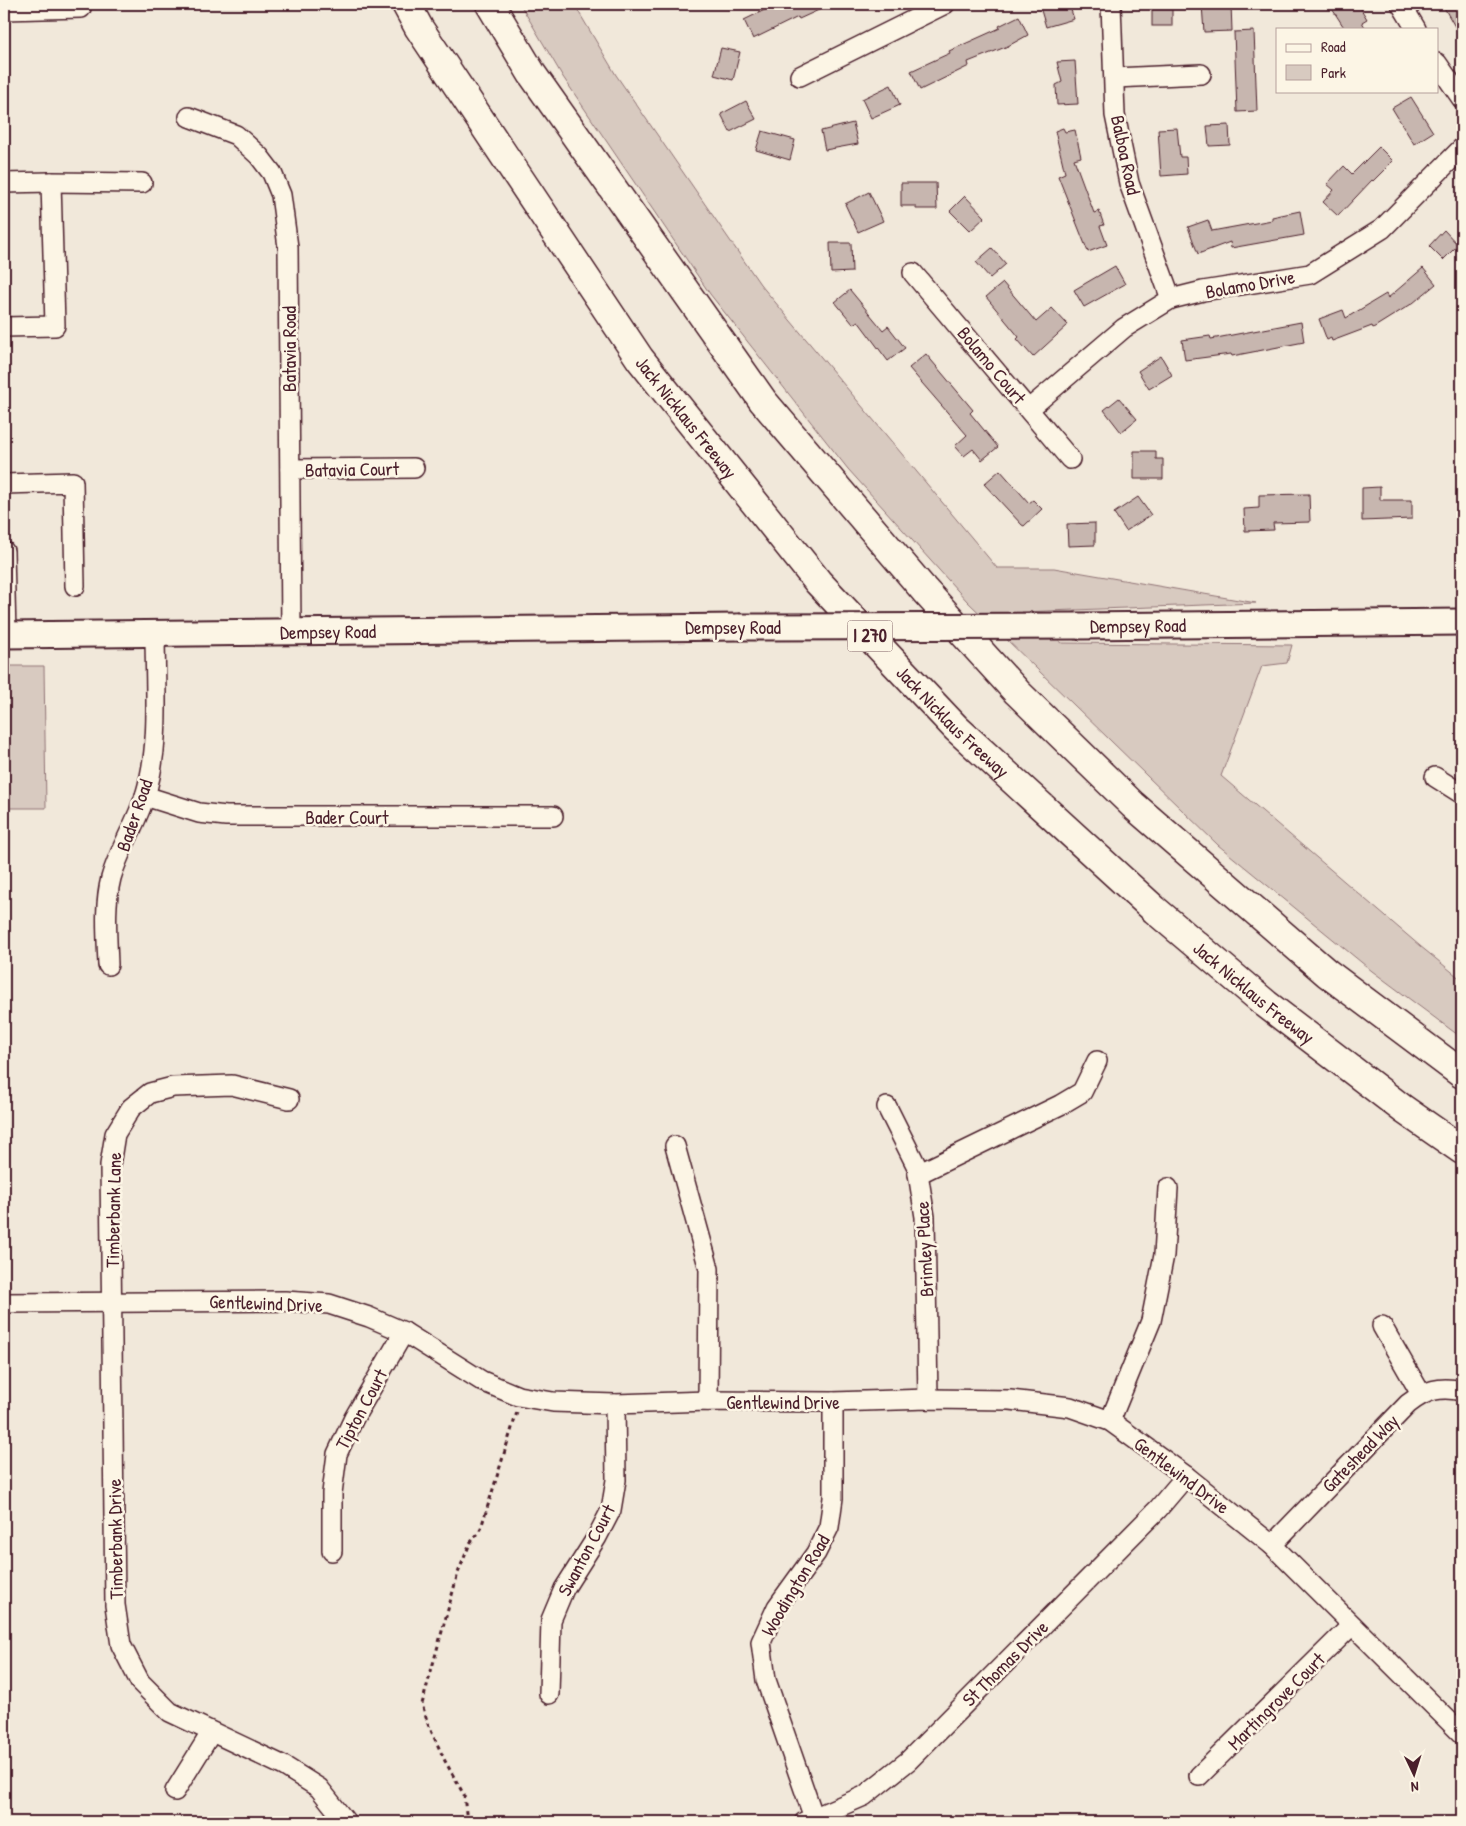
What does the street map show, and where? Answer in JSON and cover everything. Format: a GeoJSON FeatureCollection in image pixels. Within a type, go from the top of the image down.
{"type":"FeatureCollection","features":[{"type":"Feature","properties":{"kind":"highway","name":"Jack Nicklaus Freeway"},"geometry":{"type":"LineString","coordinates":[[406,4],[419,28],[640,359],[818,582],[956,728],[1155,910],[1266,1004],[1403,1109],[1462,1150]]}},
{"type":"Feature","properties":{"kind":"highway"},"geometry":{"type":"LineString","coordinates":[[490,4],[532,74],[763,401],[925,591],[1010,685],[1133,805],[1320,966],[1462,1074]]}},
{"type":"Feature","properties":{"kind":"main road","name":"Dempsey Road"},"geometry":{"type":"LineString","coordinates":[[5,635],[740,626],[1077,626],[1462,622]]}},
{"type":"Feature","properties":{"kind":"street"},"geometry":{"type":"LineString","coordinates":[[4,10],[81,8],[81,4]]}},
{"type":"Feature","properties":{"kind":"street"},"geometry":{"type":"LineString","coordinates":[[800,76],[945,4]]}},
{"type":"Feature","properties":{"kind":"street","name":"Balboa Road"},"geometry":{"type":"LineString","coordinates":[[1111,4],[1115,115],[1129,183],[1171,300]]}},
{"type":"Feature","properties":{"kind":"street"},"geometry":{"type":"LineString","coordinates":[[1401,4],[1415,28]]}},
{"type":"Feature","properties":{"kind":"street"},"geometry":{"type":"LineString","coordinates":[[1438,64],[1462,98]]}},
{"type":"Feature","properties":{"kind":"street"},"geometry":{"type":"LineString","coordinates":[[1115,78],[1201,74]]}},
{"type":"Feature","properties":{"kind":"street","name":"Batavia Road"},"geometry":{"type":"LineString","coordinates":[[189,117],[236,135],[259,156],[272,173],[281,195],[288,247],[291,631]]}},
{"type":"Feature","properties":{"kind":"street","name":"Bolamo Drive"},"geometry":{"type":"LineString","coordinates":[[1029,409],[1124,328],[1171,300],[1203,292],[1310,274],[1382,229],[1462,148]]}},
{"type":"Feature","properties":{"kind":"street"},"geometry":{"type":"LineString","coordinates":[[4,328],[56,326],[51,182]]}},
{"type":"Feature","properties":{"kind":"street"},"geometry":{"type":"LineString","coordinates":[[4,183],[142,183]]}},
{"type":"Feature","properties":{"kind":"street","name":"Bolamo Court"},"geometry":{"type":"LineString","coordinates":[[913,272],[1070,459]]}},
{"type":"Feature","properties":{"kind":"street","name":"Batavia Court"},"geometry":{"type":"LineString","coordinates":[[290,470],[414,468]]}},
{"type":"Feature","properties":{"kind":"street"},"geometry":{"type":"LineString","coordinates":[[4,484],[73,482],[75,586]]}},
{"type":"Feature","properties":{"kind":"street"},"geometry":{"type":"LineString","coordinates":[[4,551],[5,635]]}},
{"type":"Feature","properties":{"kind":"street","name":"Bader Road"},"geometry":{"type":"LineString","coordinates":[[108,965],[107,901],[112,877],[145,796],[152,762],[155,725],[155,633]]}},
{"type":"Feature","properties":{"kind":"street"},"geometry":{"type":"LineString","coordinates":[[1435,777],[1462,794]]}},
{"type":"Feature","properties":{"kind":"street","name":"Bader Court"},"geometry":{"type":"LineString","coordinates":[[145,796],[199,813],[226,816],[553,816]]}},
{"type":"Feature","properties":{"kind":"street"},"geometry":{"type":"LineString","coordinates":[[918,1174],[1060,1105],[1082,1092],[1096,1061]]}},
{"type":"Feature","properties":{"kind":"street","name":"Timberbank Lane"},"geometry":{"type":"LineString","coordinates":[[112,1302],[110,1165],[115,1134],[131,1108],[150,1093],[173,1087],[232,1085],[289,1099]]}},
{"type":"Feature","properties":{"kind":"street","name":"Brimley Place"},"geometry":{"type":"LineString","coordinates":[[887,1107],[917,1167],[925,1217],[928,1399]]}},
{"type":"Feature","properties":{"kind":"street"},"geometry":{"type":"LineString","coordinates":[[675,1146],[708,1269],[708,1401]]}},
{"type":"Feature","properties":{"kind":"street"},"geometry":{"type":"LineString","coordinates":[[1110,1421],[1151,1321],[1164,1255],[1168,1188]]}},
{"type":"Feature","properties":{"kind":"street","name":"Gentlewind Drive"},"geometry":{"type":"LineString","coordinates":[[4,1303],[285,1301],[329,1304],[369,1317],[404,1332],[482,1381],[518,1396],[553,1402],[615,1404],[708,1401],[833,1402],[928,1399],[1010,1400],[1070,1407],[1110,1421],[1186,1476],[1272,1544],[1462,1734]]}},
{"type":"Feature","properties":{"kind":"street","name":"Timberbank Drive"},"geometry":{"type":"LineString","coordinates":[[112,1302],[115,1605],[121,1645],[140,1682],[170,1712],[284,1766],[319,1788],[346,1822]]}},
{"type":"Feature","properties":{"kind":"street"},"geometry":{"type":"LineString","coordinates":[[1382,1326],[1421,1394]]}},
{"type":"Feature","properties":{"kind":"street","name":"Tipton Court"},"geometry":{"type":"LineString","coordinates":[[332,1551],[332,1493],[337,1454],[354,1418],[404,1332]]}},
{"type":"Feature","properties":{"kind":"street","name":"Gateshead Way"},"geometry":{"type":"LineString","coordinates":[[1272,1544],[1404,1408],[1421,1394],[1448,1388],[1462,1391]]}},
{"type":"Feature","properties":{"kind":"street","name":"Woodington Road"},"geometry":{"type":"LineString","coordinates":[[809,1820],[766,1680],[760,1642],[777,1608],[816,1553],[829,1527],[834,1498],[833,1402]]}},
{"type":"Feature","properties":{"kind":"street","name":"Swanton Court"},"geometry":{"type":"LineString","coordinates":[[549,1694],[551,1620],[564,1589],[597,1538],[611,1510],[616,1480],[615,1404]]}},
{"type":"Feature","properties":{"kind":"street","name":"St Thomas Drive"},"geometry":{"type":"LineString","coordinates":[[809,1820],[864,1796],[908,1761],[1158,1510],[1186,1476]]}},
{"type":"Feature","properties":{"kind":"street","name":"Martingrove Court"},"geometry":{"type":"LineString","coordinates":[[1199,1776],[1352,1625]]}},
{"type":"Feature","properties":{"kind":"street"},"geometry":{"type":"LineString","coordinates":[[175,1791],[211,1733]]}},
{"type":"Feature","properties":{"kind":"path"},"geometry":{"type":"LineString","coordinates":[[467,1822],[464,1795],[444,1761],[428,1724],[422,1704],[458,1573],[470,1543],[480,1531],[517,1411],[518,1396]]}},
{"type":"Feature","properties":{"kind":"green space"},"geometry":{"type":"Polygon","coordinates":[[[520,4],[574,4],[616,75],[760,284],[997,568],[1054,568],[1256,603],[1022,612],[1062,643],[1292,645],[1287,663],[1262,666],[1221,776],[1462,980],[1462,1038],[1372,971],[1218,845],[967,601],[848,469],[710,294],[563,77],[520,4]]]}},
{"type":"Feature","properties":{"kind":"green space"},"geometry":{"type":"Polygon","coordinates":[[[4,666],[44,666],[46,808],[4,808],[4,666]]]}},
{"type":"Feature","properties":{"kind":"building"},"geometry":{"type":"Polygon","coordinates":[[[777,4],[832,4],[799,19],[798,17],[753,39],[744,20],[777,4]]]}},
{"type":"Feature","properties":{"kind":"building"},"geometry":{"type":"Polygon","coordinates":[[[1050,4],[1069,4],[1074,19],[1046,27],[1040,7],[1050,4]]]}},
{"type":"Feature","properties":{"kind":"building"},"geometry":{"type":"Polygon","coordinates":[[[1152,4],[1172,4],[1172,26],[1152,26],[1152,4]]]}},
{"type":"Feature","properties":{"kind":"building"},"geometry":{"type":"Polygon","coordinates":[[[1231,4],[1232,31],[1204,32],[1202,5],[1231,4]]]}},
{"type":"Feature","properties":{"kind":"building"},"geometry":{"type":"Polygon","coordinates":[[[1329,4],[1358,4],[1367,19],[1362,22],[1365,28],[1344,28],[1329,4]]]}},
{"type":"Feature","properties":{"kind":"building"},"geometry":{"type":"Polygon","coordinates":[[[1442,4],[1462,4],[1462,39],[1442,4]]]}},
{"type":"Feature","properties":{"kind":"building"},"geometry":{"type":"Polygon","coordinates":[[[1019,16],[1028,35],[1008,46],[968,62],[969,66],[920,90],[911,71],[1000,28],[999,26],[1019,16]]]}},
{"type":"Feature","properties":{"kind":"building"},"geometry":{"type":"Polygon","coordinates":[[[1254,31],[1257,111],[1237,112],[1234,32],[1254,31]]]}},
{"type":"Feature","properties":{"kind":"building"},"geometry":{"type":"Polygon","coordinates":[[[721,48],[740,52],[733,80],[714,75],[721,48]]]}},
{"type":"Feature","properties":{"kind":"building"},"geometry":{"type":"Polygon","coordinates":[[[1075,61],[1078,104],[1057,105],[1056,85],[1062,82],[1057,62],[1075,61]]]}},
{"type":"Feature","properties":{"kind":"building"},"geometry":{"type":"Polygon","coordinates":[[[891,85],[900,105],[871,118],[862,99],[891,85]]]}},
{"type":"Feature","properties":{"kind":"building"},"geometry":{"type":"Polygon","coordinates":[[[1411,97],[1433,132],[1414,144],[1392,108],[1411,97]]]}},
{"type":"Feature","properties":{"kind":"building"},"geometry":{"type":"Polygon","coordinates":[[[746,101],[756,119],[730,132],[721,114],[746,101]]]}},
{"type":"Feature","properties":{"kind":"building"},"geometry":{"type":"Polygon","coordinates":[[[853,123],[858,144],[825,150],[821,131],[853,123]]]}},
{"type":"Feature","properties":{"kind":"building"},"geometry":{"type":"Polygon","coordinates":[[[1229,125],[1230,145],[1209,146],[1207,126],[1229,125]]]}},
{"type":"Feature","properties":{"kind":"building"},"geometry":{"type":"Polygon","coordinates":[[[1063,128],[1065,132],[1075,130],[1081,157],[1074,159],[1094,213],[1099,211],[1104,225],[1100,226],[1107,245],[1088,252],[1058,176],[1065,173],[1055,131],[1063,128]]]}},
{"type":"Feature","properties":{"kind":"building"},"geometry":{"type":"Polygon","coordinates":[[[1177,128],[1180,157],[1186,157],[1187,174],[1161,176],[1158,129],[1177,128]]]}},
{"type":"Feature","properties":{"kind":"building"},"geometry":{"type":"Polygon","coordinates":[[[762,131],[795,140],[790,160],[756,150],[762,131]]]}},
{"type":"Feature","properties":{"kind":"building"},"geometry":{"type":"Polygon","coordinates":[[[1379,147],[1393,161],[1338,216],[1323,202],[1334,190],[1327,184],[1344,166],[1352,174],[1379,147]]]}},
{"type":"Feature","properties":{"kind":"building"},"geometry":{"type":"Polygon","coordinates":[[[901,183],[936,183],[937,209],[916,209],[916,206],[901,206],[901,183]]]}},
{"type":"Feature","properties":{"kind":"building"},"geometry":{"type":"Polygon","coordinates":[[[869,192],[883,221],[858,232],[845,204],[869,192]]]}},
{"type":"Feature","properties":{"kind":"building"},"geometry":{"type":"Polygon","coordinates":[[[965,196],[985,217],[970,231],[950,211],[965,196]]]}},
{"type":"Feature","properties":{"kind":"building"},"geometry":{"type":"Polygon","coordinates":[[[1300,211],[1304,235],[1231,248],[1230,242],[1198,254],[1188,227],[1208,220],[1212,231],[1272,220],[1272,217],[1300,211]]]}},
{"type":"Feature","properties":{"kind":"building"},"geometry":{"type":"Polygon","coordinates":[[[1444,230],[1458,245],[1443,260],[1429,246],[1444,230]]]}},
{"type":"Feature","properties":{"kind":"building"},"geometry":{"type":"Polygon","coordinates":[[[830,243],[851,243],[852,272],[831,273],[830,243]]]}},
{"type":"Feature","properties":{"kind":"building"},"geometry":{"type":"Polygon","coordinates":[[[992,248],[1006,264],[990,278],[976,262],[992,248]]]}},
{"type":"Feature","properties":{"kind":"building"},"geometry":{"type":"Polygon","coordinates":[[[1115,266],[1125,284],[1084,307],[1074,290],[1115,266]]]}},
{"type":"Feature","properties":{"kind":"building"},"geometry":{"type":"Polygon","coordinates":[[[1423,268],[1436,284],[1413,303],[1373,328],[1372,326],[1332,341],[1331,338],[1327,340],[1319,319],[1343,310],[1346,318],[1386,294],[1388,298],[1423,268]]]}},
{"type":"Feature","properties":{"kind":"building"},"geometry":{"type":"Polygon","coordinates":[[[1003,283],[1036,322],[1052,308],[1068,325],[1033,357],[986,297],[1003,283]]]}},
{"type":"Feature","properties":{"kind":"building"},"geometry":{"type":"Polygon","coordinates":[[[850,290],[883,330],[888,326],[905,348],[888,361],[858,321],[853,324],[835,302],[850,290]]]}},
{"type":"Feature","properties":{"kind":"building"},"geometry":{"type":"Polygon","coordinates":[[[1301,322],[1304,342],[1232,356],[1231,354],[1185,360],[1182,340],[1210,336],[1211,339],[1301,322]]]}},
{"type":"Feature","properties":{"kind":"building"},"geometry":{"type":"Polygon","coordinates":[[[926,354],[973,410],[970,413],[998,447],[982,460],[973,449],[964,456],[955,446],[967,435],[909,368],[926,354]]]}},
{"type":"Feature","properties":{"kind":"building"},"geometry":{"type":"Polygon","coordinates":[[[1161,356],[1172,375],[1149,389],[1138,371],[1161,356]]]}},
{"type":"Feature","properties":{"kind":"building"},"geometry":{"type":"Polygon","coordinates":[[[1119,398],[1137,419],[1121,432],[1104,410],[1119,398]]]}},
{"type":"Feature","properties":{"kind":"building"},"geometry":{"type":"Polygon","coordinates":[[[1134,451],[1156,451],[1156,459],[1163,459],[1163,479],[1134,479],[1134,451]]]}},
{"type":"Feature","properties":{"kind":"building"},"geometry":{"type":"Polygon","coordinates":[[[1000,470],[1029,503],[1033,500],[1042,509],[1024,526],[984,484],[1000,470]]]}},
{"type":"Feature","properties":{"kind":"building"},"geometry":{"type":"Polygon","coordinates":[[[1380,487],[1380,500],[1412,500],[1412,519],[1362,521],[1362,488],[1380,487]]]}},
{"type":"Feature","properties":{"kind":"building"},"geometry":{"type":"Polygon","coordinates":[[[1309,494],[1310,522],[1273,523],[1274,530],[1245,531],[1244,509],[1259,508],[1259,495],[1309,494]]]}},
{"type":"Feature","properties":{"kind":"building"},"geometry":{"type":"Polygon","coordinates":[[[1138,497],[1151,515],[1126,531],[1114,513],[1138,497]]]}},
{"type":"Feature","properties":{"kind":"building"},"geometry":{"type":"Polygon","coordinates":[[[1095,523],[1095,545],[1068,546],[1067,524],[1095,523]]]}}]}
